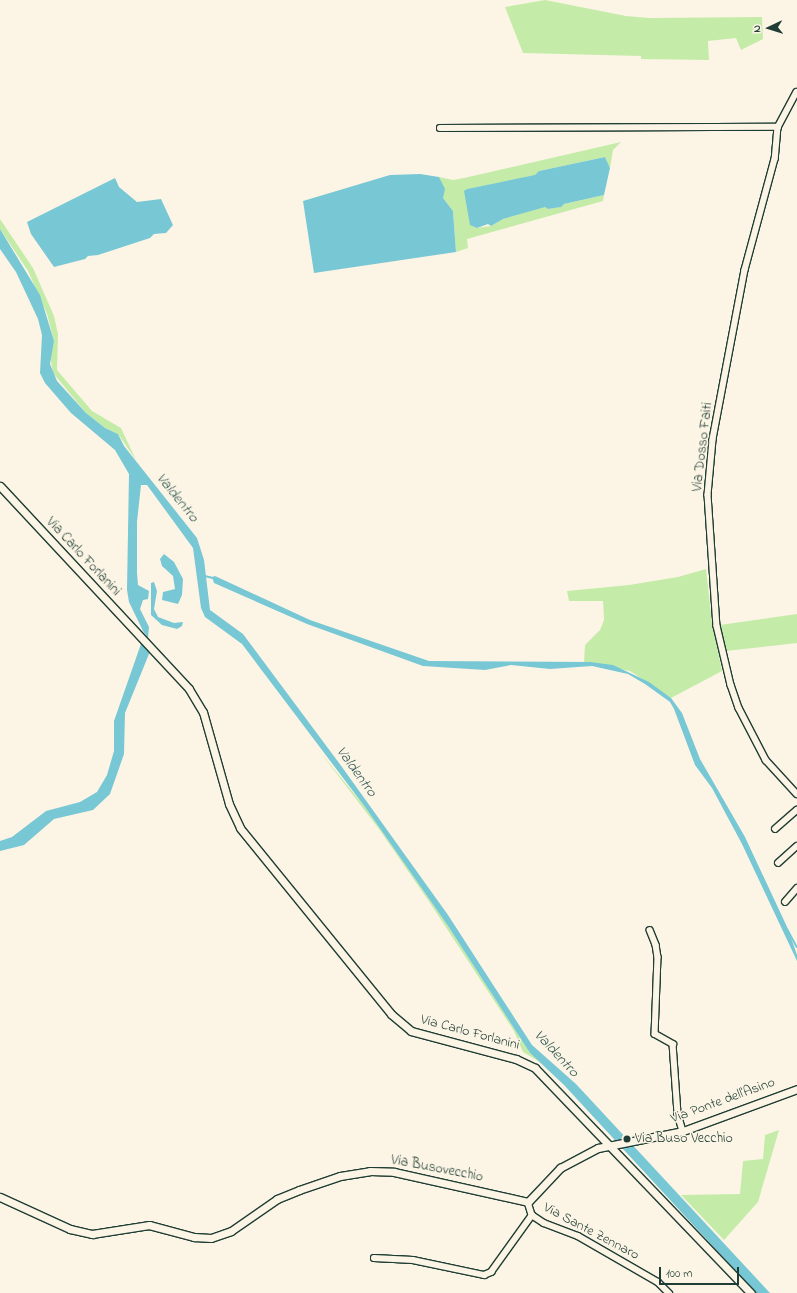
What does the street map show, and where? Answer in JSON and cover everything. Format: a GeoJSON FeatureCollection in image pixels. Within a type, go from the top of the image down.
{"type":"FeatureCollection","features":[{"type":"Feature","properties":{"kind":"main road","name":"Via Carlo Forlanini"},"geometry":{"type":"LineString","coordinates":[[0,486],[189,689],[199,704],[229,804],[240,828],[391,1014],[411,1031],[529,1064],[613,1144],[750,1293]]}},
{"type":"Feature","properties":{"kind":"main road","name":"Via Ponte dell'Asino"},"geometry":{"type":"LineString","coordinates":[[613,1144],[683,1131],[797,1089]]}},
{"type":"Feature","properties":{"kind":"main road"},"geometry":{"type":"LineString","coordinates":[[528,1202],[560,1168],[613,1144]]}},
{"type":"Feature","properties":{"kind":"main road","name":"Via Busovecchio"},"geometry":{"type":"LineString","coordinates":[[0,1197],[70,1229],[92,1234],[149,1225],[189,1236],[211,1238],[231,1231],[277,1199],[340,1176],[370,1171],[394,1172],[528,1202]]}},
{"type":"Feature","properties":{"kind":"street","name":"Via Dosso Faiti"},"geometry":{"type":"LineString","coordinates":[[797,92],[778,127],[775,159],[744,278],[713,440],[708,495],[717,626],[732,685],[739,708],[766,760],[797,794]]}},
{"type":"Feature","properties":{"kind":"street"},"geometry":{"type":"LineString","coordinates":[[440,128],[778,127]]}},
{"type":"Feature","properties":{"kind":"street"},"geometry":{"type":"LineString","coordinates":[[775,829],[797,810]]}},
{"type":"Feature","properties":{"kind":"street"},"geometry":{"type":"LineString","coordinates":[[778,863],[797,846]]}},
{"type":"Feature","properties":{"kind":"street"},"geometry":{"type":"LineString","coordinates":[[785,902],[797,888]]}},
{"type":"Feature","properties":{"kind":"street"},"geometry":{"type":"LineString","coordinates":[[650,930],[656,945],[658,957],[655,1034],[673,1044],[678,1114],[683,1131]]}},
{"type":"Feature","properties":{"kind":"street","name":"Via Sante Zennaro"},"geometry":{"type":"LineString","coordinates":[[528,1202],[532,1215],[544,1223],[578,1236],[658,1282],[670,1293]]}},
{"type":"Feature","properties":{"kind":"street"},"geometry":{"type":"LineString","coordinates":[[374,1258],[413,1260],[484,1275],[491,1272],[532,1215]]}},
{"type":"Feature","properties":{"kind":"green space"},"geometry":{"type":"Polygon","coordinates":[[[545,0],[626,16],[649,18],[762,17],[763,39],[741,50],[736,38],[708,41],[709,60],[641,59],[641,56],[523,53],[505,7],[545,0]]]}},
{"type":"Feature","properties":{"kind":"green space"},"geometry":{"type":"Polygon","coordinates":[[[621,142],[613,150],[610,168],[605,157],[539,171],[535,176],[467,189],[477,228],[491,226],[503,219],[545,206],[548,209],[560,207],[564,204],[604,195],[603,201],[467,239],[468,248],[456,252],[453,211],[443,198],[439,177],[453,180],[464,178],[621,142]]]}},
{"type":"Feature","properties":{"kind":"green space"},"geometry":{"type":"Polygon","coordinates":[[[0,219],[33,268],[54,316],[58,334],[57,370],[92,411],[121,428],[136,460],[118,434],[105,428],[86,413],[53,373],[50,356],[54,341],[47,314],[28,271],[0,229],[0,219]]]}},
{"type":"Feature","properties":{"kind":"green space"},"geometry":{"type":"Polygon","coordinates":[[[706,569],[712,623],[722,671],[671,698],[630,671],[584,662],[585,645],[600,630],[604,620],[603,601],[569,601],[567,591],[629,585],[678,577],[706,569]]]}},
{"type":"Feature","properties":{"kind":"green space"},"geometry":{"type":"Polygon","coordinates":[[[797,614],[797,643],[726,651],[720,625],[797,614]]]}},
{"type":"Feature","properties":{"kind":"green space"},"geometry":{"type":"Polygon","coordinates":[[[320,752],[365,807],[448,926],[530,1053],[540,1062],[523,1052],[514,1031],[430,903],[379,829],[320,752]]]}},
{"type":"Feature","properties":{"kind":"green space"},"geometry":{"type":"Polygon","coordinates":[[[779,1130],[758,1202],[724,1240],[681,1195],[740,1194],[743,1161],[763,1159],[765,1135],[779,1130]]]}},
{"type":"Feature","properties":{"kind":"water"},"geometry":{"type":"Polygon","coordinates":[[[605,157],[610,168],[604,195],[564,204],[561,207],[548,209],[545,207],[503,219],[491,226],[488,224],[477,228],[470,225],[464,191],[467,189],[535,175],[539,171],[605,157]]]}},
{"type":"Feature","properties":{"kind":"water"},"geometry":{"type":"Polygon","coordinates":[[[420,174],[439,177],[445,189],[443,198],[453,211],[456,252],[314,273],[303,201],[390,175],[420,174]]]}},
{"type":"Feature","properties":{"kind":"water"},"geometry":{"type":"Polygon","coordinates":[[[115,178],[119,187],[137,202],[161,199],[173,225],[166,233],[154,234],[150,238],[98,255],[88,256],[85,259],[54,267],[31,234],[27,222],[115,178]]]}},
{"type":"Feature","properties":{"kind":"water"},"geometry":{"type":"Polygon","coordinates":[[[0,229],[40,295],[54,341],[50,364],[57,381],[86,413],[105,428],[118,434],[124,446],[197,538],[204,560],[210,610],[243,634],[342,767],[448,915],[532,1045],[576,1084],[770,1293],[756,1293],[564,1085],[530,1053],[448,926],[365,807],[242,644],[205,617],[201,608],[193,548],[147,485],[141,485],[137,522],[137,573],[138,585],[149,591],[148,599],[143,600],[140,609],[149,627],[148,638],[129,602],[127,590],[129,474],[115,450],[71,413],[45,383],[40,373],[42,335],[38,319],[16,272],[0,249],[0,229]]]}},
{"type":"Feature","properties":{"kind":"water"},"geometry":{"type":"Polygon","coordinates":[[[164,554],[174,562],[183,579],[182,595],[178,604],[162,600],[163,592],[175,589],[173,576],[162,566],[160,559],[164,554]]]}},
{"type":"Feature","properties":{"kind":"water"},"geometry":{"type":"Polygon","coordinates":[[[215,576],[310,620],[429,661],[590,662],[613,665],[649,682],[671,698],[682,713],[700,759],[745,837],[788,929],[797,955],[797,961],[742,844],[712,788],[695,765],[674,709],[670,702],[645,684],[628,674],[592,666],[550,669],[511,665],[485,670],[423,666],[307,624],[214,583],[212,577],[215,576]]]}},
{"type":"Feature","properties":{"kind":"water"},"geometry":{"type":"Polygon","coordinates":[[[154,582],[157,591],[154,609],[158,617],[174,623],[183,622],[182,626],[177,629],[162,625],[151,615],[151,583],[154,582]]]}},
{"type":"Feature","properties":{"kind":"water"},"geometry":{"type":"Polygon","coordinates":[[[142,641],[151,649],[125,713],[124,754],[110,794],[93,810],[54,819],[24,845],[0,851],[0,841],[12,837],[46,811],[80,802],[97,792],[107,775],[114,751],[114,721],[142,641]]]}},
{"type":"Feature","properties":{"kind":"waterway"},"geometry":{"type":"LineString","coordinates":[[205,576],[213,578]]}},
{"type":"Feature","properties":{"kind":"waterway"},"geometry":{"type":"LineString","coordinates":[[788,930],[797,947]]}},
{"type":"Feature","properties":{"kind":"place","name":"Via Buso Vecchio"},"geometry":{"type":"Point","coordinates":[627,1139]}},
{"type":"Feature","properties":{"kind":"water label","name":"Valdentro"},"geometry":{"type":"Point","coordinates":[177,498]}},
{"type":"Feature","properties":{"kind":"water label","name":"Valdentro"},"geometry":{"type":"Point","coordinates":[356,772]}},
{"type":"Feature","properties":{"kind":"water label","name":"Valdentro"},"geometry":{"type":"Point","coordinates":[556,1054]}}]}
